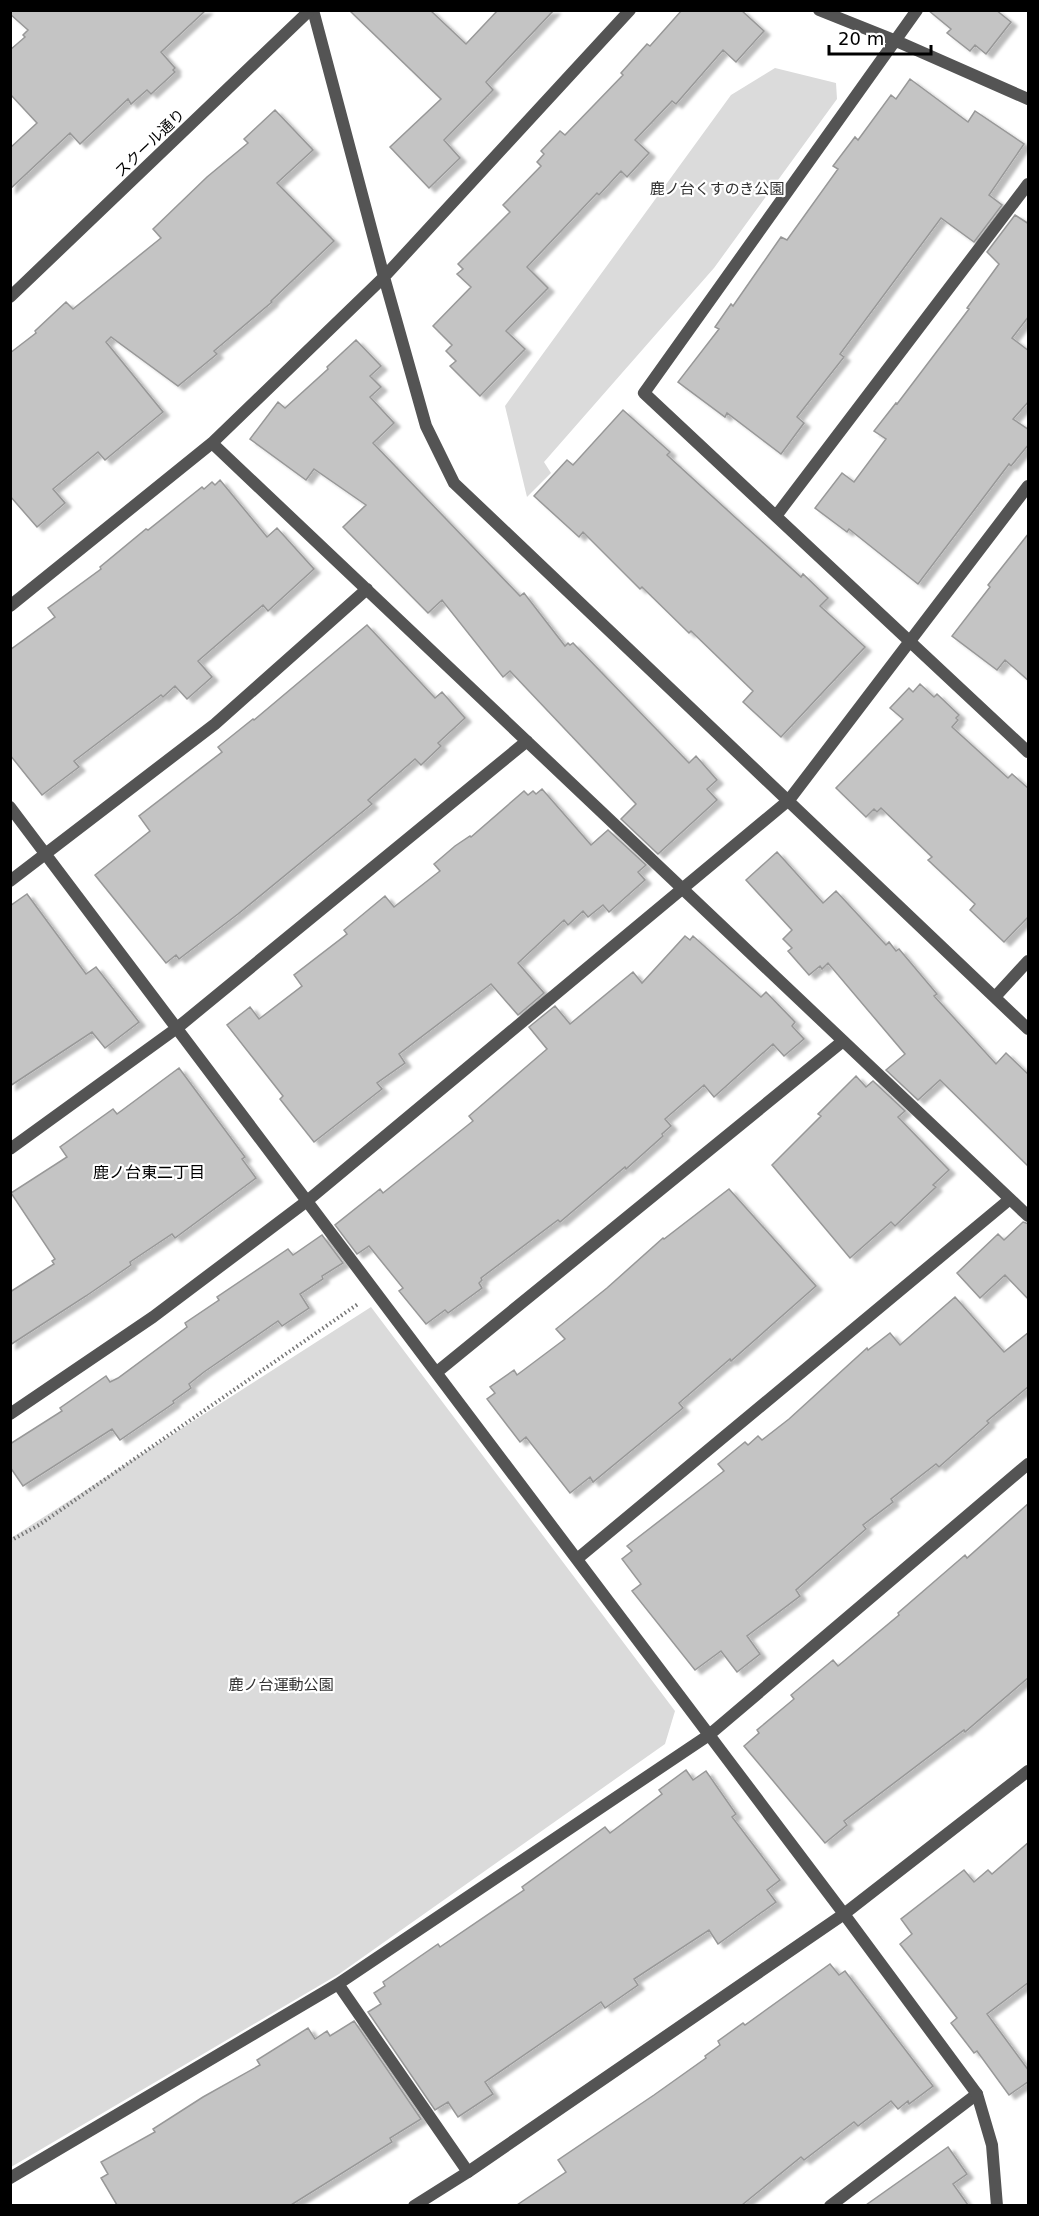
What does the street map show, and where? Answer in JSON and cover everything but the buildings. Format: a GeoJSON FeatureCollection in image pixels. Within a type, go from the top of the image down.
{"type":"FeatureCollection","features":[{"type":"Feature","properties":{"kind":"street"},"geometry":{"type":"LineString","coordinates":[[312,10],[426,426],[454,483],[1029,1029]]}},
{"type":"Feature","properties":{"kind":"street","name":"スクール通り"},"geometry":{"type":"LineString","coordinates":[[10,297],[312,10]]}},
{"type":"Feature","properties":{"kind":"street"},"geometry":{"type":"LineString","coordinates":[[10,606],[212,443],[384,277],[630,10]]}},
{"type":"Feature","properties":{"kind":"street"},"geometry":{"type":"LineString","coordinates":[[819,10],[1029,99]]}},
{"type":"Feature","properties":{"kind":"street"},"geometry":{"type":"LineString","coordinates":[[917,10],[644,393],[1029,752]]}},
{"type":"Feature","properties":{"kind":"street"},"geometry":{"type":"LineString","coordinates":[[776,516],[1029,184]]}},
{"type":"Feature","properties":{"kind":"street"},"geometry":{"type":"LineString","coordinates":[[212,443],[1029,1216]]}},
{"type":"Feature","properties":{"kind":"street"},"geometry":{"type":"LineString","coordinates":[[10,1414],[153,1317],[307,1201],[789,800],[1029,486]]}},
{"type":"Feature","properties":{"kind":"street"},"geometry":{"type":"LineString","coordinates":[[10,881],[215,724],[366,589]]}},
{"type":"Feature","properties":{"kind":"street"},"geometry":{"type":"LineString","coordinates":[[10,1149],[177,1028],[527,741]]}},
{"type":"Feature","properties":{"kind":"street"},"geometry":{"type":"LineString","coordinates":[[10,807],[437,1372],[977,2094],[992,2145],[997,2205]]}},
{"type":"Feature","properties":{"kind":"street"},"geometry":{"type":"LineString","coordinates":[[995,998],[1029,961]]}},
{"type":"Feature","properties":{"kind":"street"},"geometry":{"type":"LineString","coordinates":[[437,1372],[843,1041]]}},
{"type":"Feature","properties":{"kind":"street"},"geometry":{"type":"LineString","coordinates":[[577,1559],[1010,1199]]}},
{"type":"Feature","properties":{"kind":"street"},"geometry":{"type":"LineString","coordinates":[[10,2178],[338,1984],[709,1735],[1029,1464]]}},
{"type":"Feature","properties":{"kind":"street"},"geometry":{"type":"LineString","coordinates":[[414,2205],[468,2172],[844,1914],[1029,1771]]}},
{"type":"Feature","properties":{"kind":"street"},"geometry":{"type":"LineString","coordinates":[[338,1984],[468,2172]]}},
{"type":"Feature","properties":{"kind":"street"},"geometry":{"type":"LineString","coordinates":[[830,2205],[977,2094]]}},
{"type":"Feature","properties":{"kind":"path"},"geometry":{"type":"LineString","coordinates":[[10,1541],[39,1525],[375,1292]]}},
{"type":"Feature","properties":{"kind":"green space","name":"鹿ノ台くすのき公園"},"geometry":{"type":"Polygon","coordinates":[[[775,68],[836,83],[837,99],[714,268],[544,462],[551,473],[527,497],[505,406],[731,95],[775,68]]]}},
{"type":"Feature","properties":{"kind":"green space","name":"鹿ノ台運動公園"},"geometry":{"type":"Polygon","coordinates":[[[371,1307],[675,1711],[665,1744],[339,1974],[11,2167],[11,1538],[371,1307]]]}},
{"type":"Feature","properties":{"kind":"district","name":"鹿ノ台東二丁目"},"geometry":{"type":"Point","coordinates":[149,1172]}}]}
